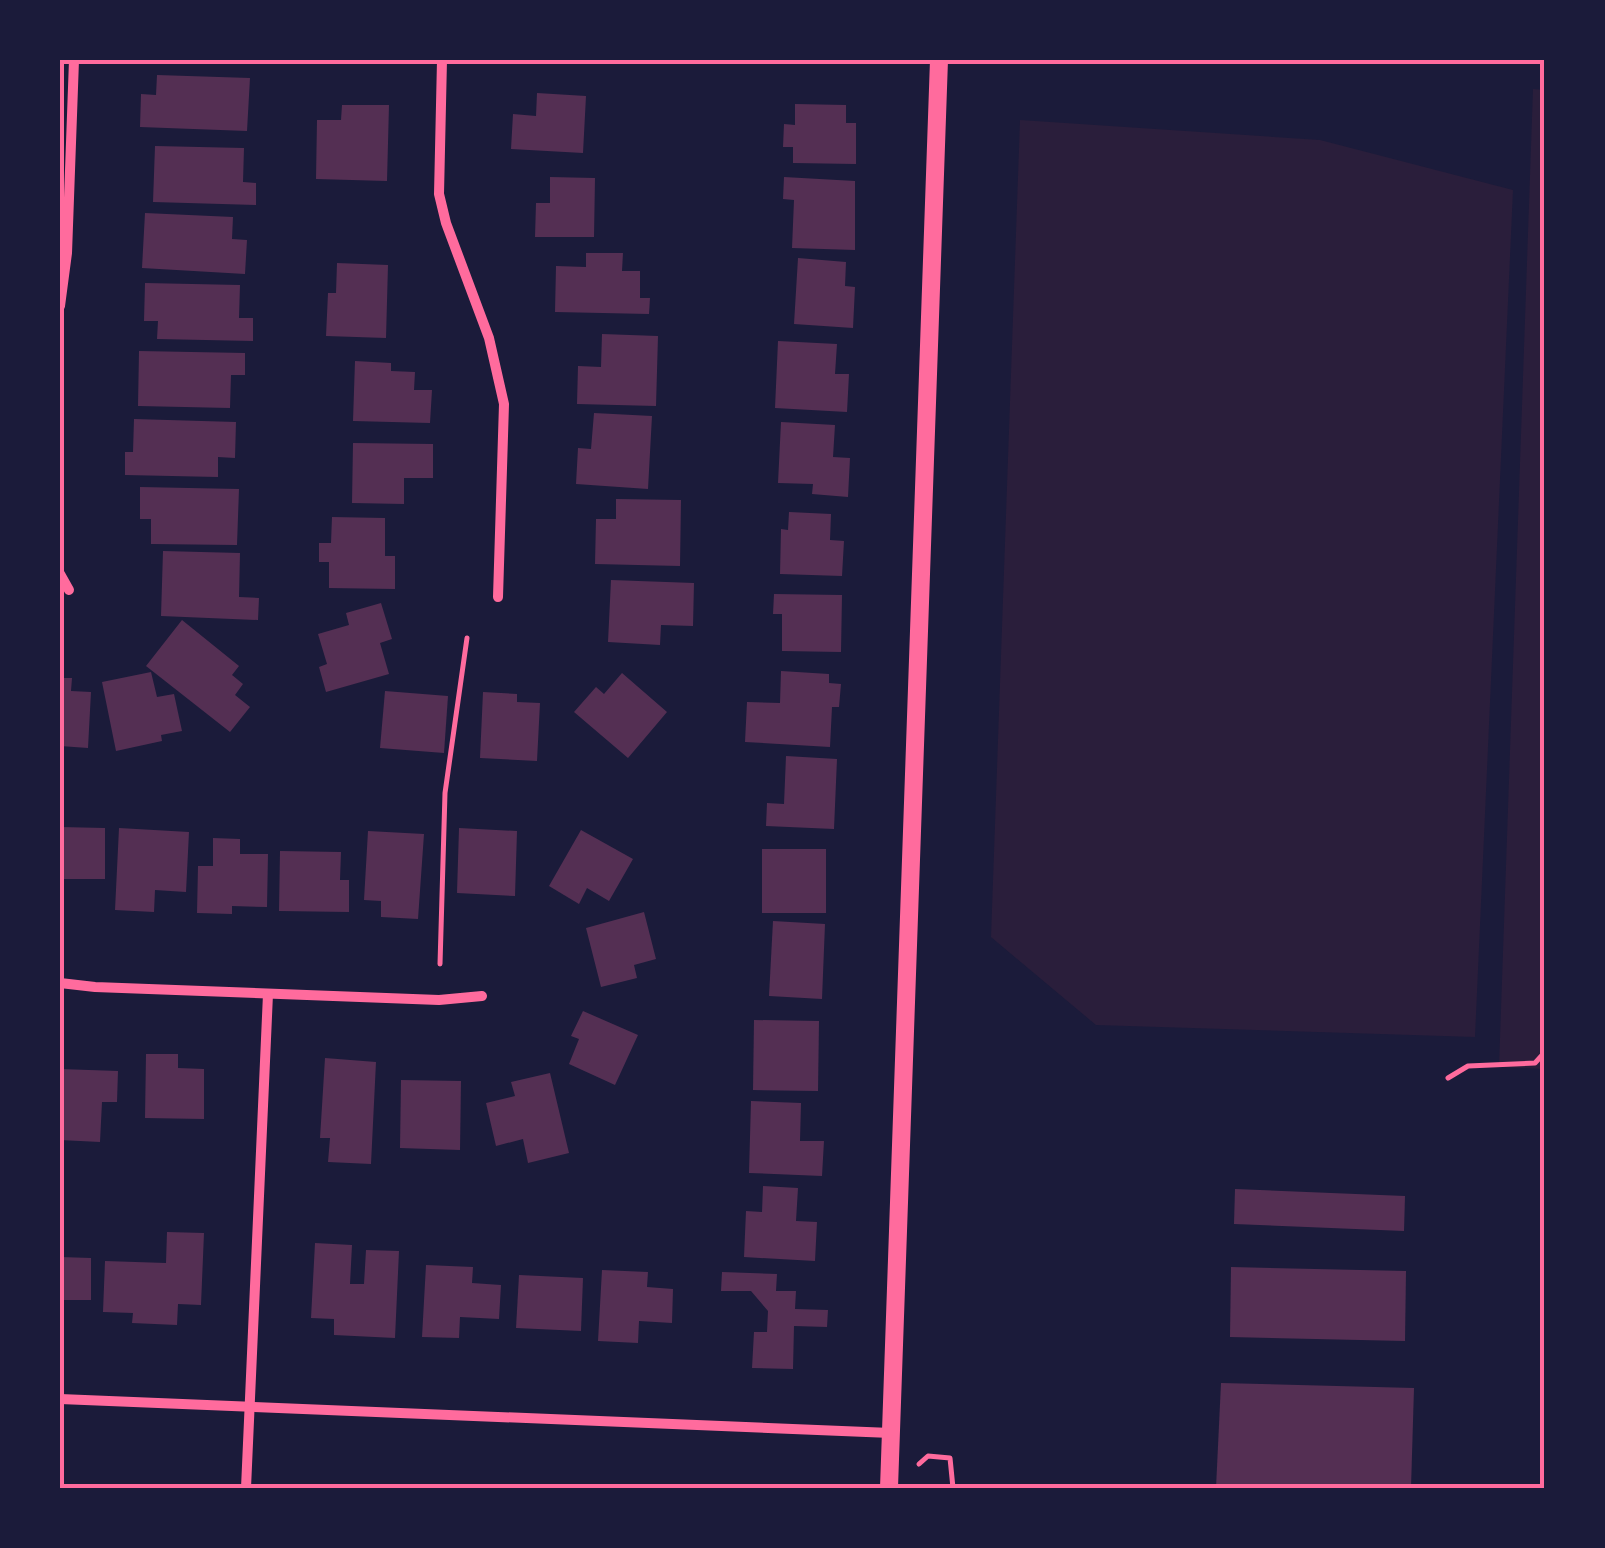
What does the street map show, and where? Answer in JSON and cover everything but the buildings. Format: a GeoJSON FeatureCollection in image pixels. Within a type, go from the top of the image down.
{"type":"FeatureCollection","features":[{"type":"Feature","properties":{"kind":"street"},"geometry":{"type":"LineString","coordinates":[[60,306],[67,253],[74,60]]}},
{"type":"Feature","properties":{"kind":"street"},"geometry":{"type":"LineString","coordinates":[[442,60],[440,194],[446,223],[489,338],[504,404],[498,597]]}},
{"type":"Feature","properties":{"kind":"street"},"geometry":{"type":"LineString","coordinates":[[889,1488],[940,60]]}},
{"type":"Feature","properties":{"kind":"street"},"geometry":{"type":"LineString","coordinates":[[60,574],[68,590]]}},
{"type":"Feature","properties":{"kind":"street"},"geometry":{"type":"LineString","coordinates":[[60,983],[439,1000],[482,996]]}},
{"type":"Feature","properties":{"kind":"street"},"geometry":{"type":"LineString","coordinates":[[246,1488],[268,994]]}},
{"type":"Feature","properties":{"kind":"street"},"geometry":{"type":"LineString","coordinates":[[60,1399],[891,1433]]}},
{"type":"Feature","properties":{"kind":"path"},"geometry":{"type":"LineString","coordinates":[[440,964],[445,793],[468,638]]}},
{"type":"Feature","properties":{"kind":"path"},"geometry":{"type":"LineString","coordinates":[[1448,1078],[1468,1066],[1535,1062],[1545,1052]]}},
{"type":"Feature","properties":{"kind":"path"},"geometry":{"type":"LineString","coordinates":[[919,1464],[928,1456],[950,1458],[954,1488]]}},
{"type":"Feature","properties":{"kind":"shaded area"},"geometry":{"type":"Polygon","coordinates":[[[1533,89],[1545,90],[1545,1069],[1499,1067],[1533,89]]]}},
{"type":"Feature","properties":{"kind":"shaded area"},"geometry":{"type":"Polygon","coordinates":[[[1020,120],[1320,140],[1513,190],[1475,1037],[1096,1025],[991,937],[1020,120]]]}}]}
